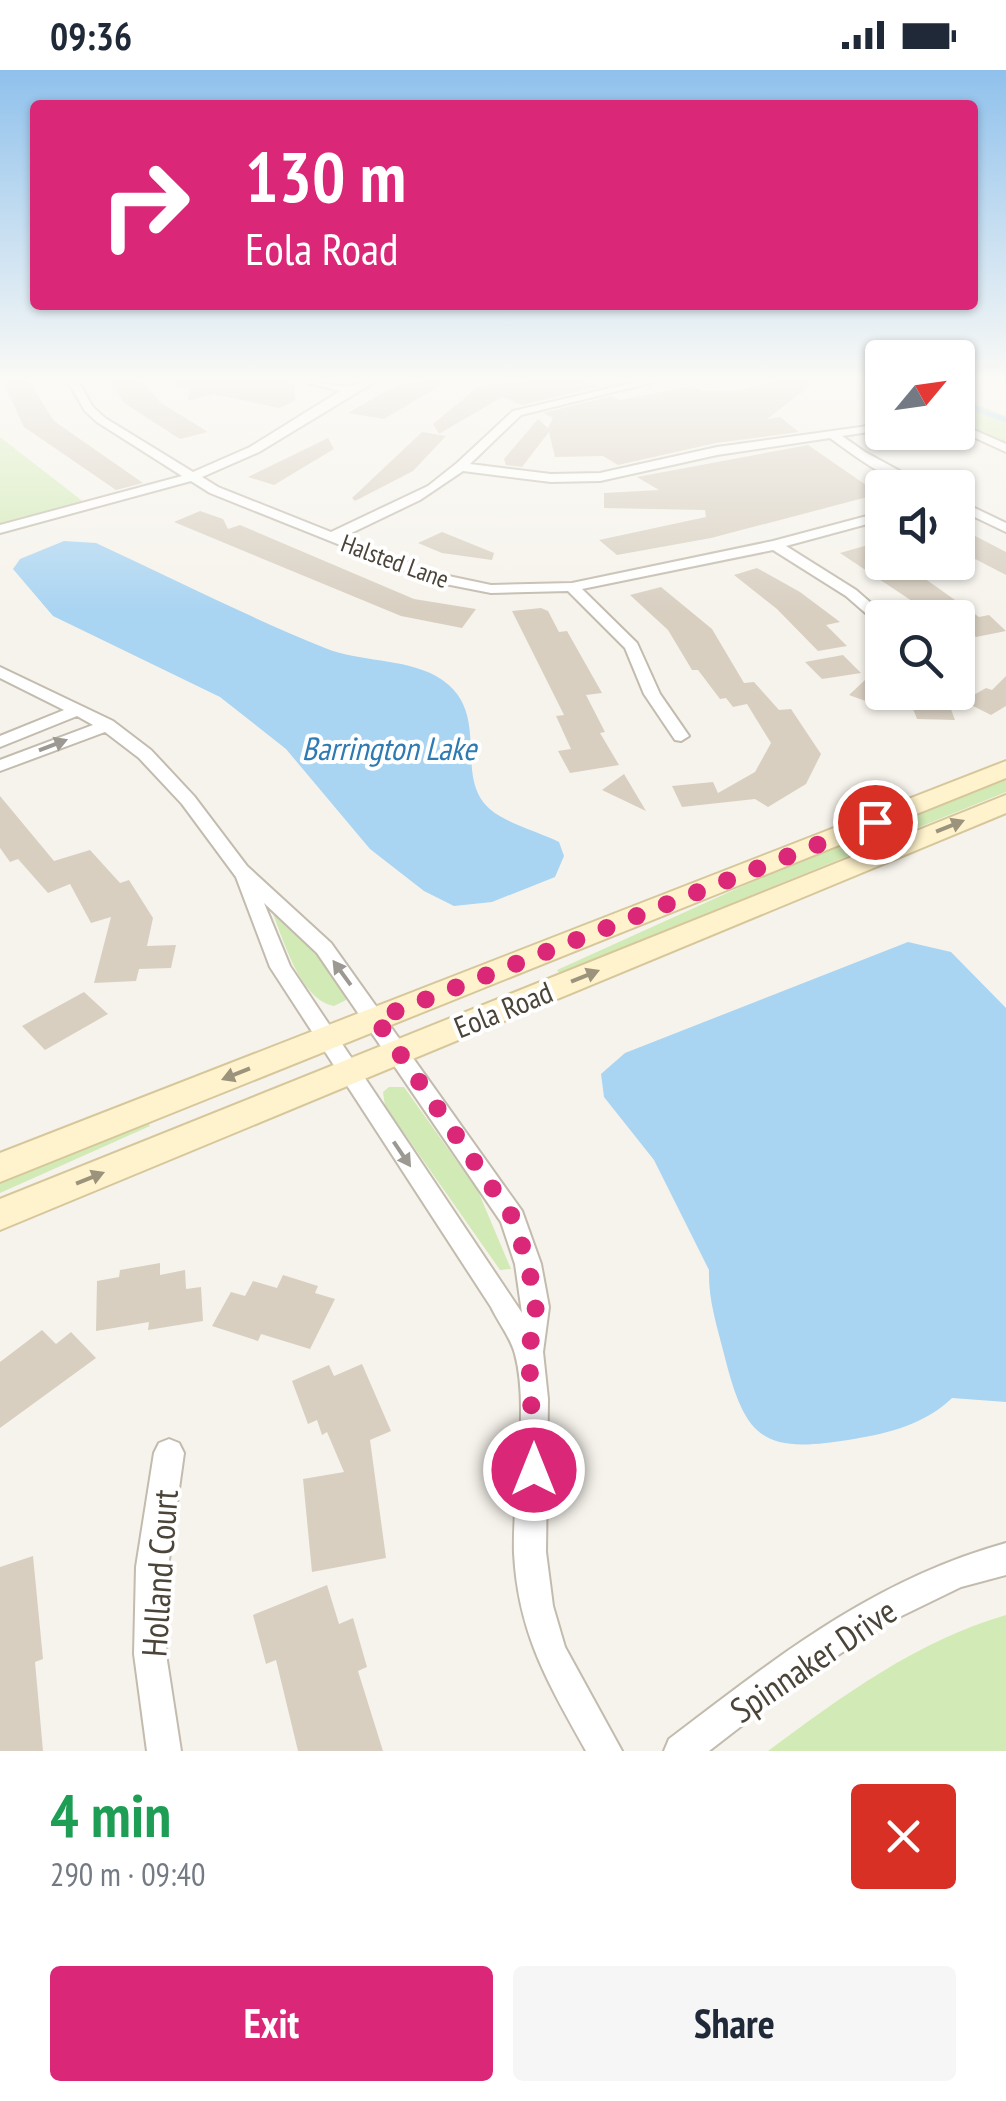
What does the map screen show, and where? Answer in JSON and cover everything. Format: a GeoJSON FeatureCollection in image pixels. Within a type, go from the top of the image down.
{"type":"FeatureCollection","features":[{"type":"Feature","properties":{"kind":"street","name":"Halsted Lane"},"geometry":{"type":"LineString","coordinates":[[157,456],[189,477],[464,586],[520,590],[572,587],[775,545],[865,521]]}},
{"type":"Feature","properties":{"kind":"street"},"geometry":{"type":"LineString","coordinates":[[0,529],[189,477],[239,456]]}},
{"type":"Feature","properties":{"kind":"street"},"geometry":{"type":"LineString","coordinates":[[331,536],[389,510],[460,467],[470,456]]}},
{"type":"Feature","properties":{"kind":"street"},"geometry":{"type":"LineString","coordinates":[[460,467],[551,478],[600,477],[694,456]]}},
{"type":"Feature","properties":{"kind":"street"},"geometry":{"type":"LineString","coordinates":[[862,456],[889,470]]}},
{"type":"Feature","properties":{"kind":"street"},"geometry":{"type":"LineString","coordinates":[[975,512],[1006,528]]}},
{"type":"Feature","properties":{"kind":"street"},"geometry":{"type":"LineString","coordinates":[[775,545],[865,605]]}},
{"type":"Feature","properties":{"kind":"street"},"geometry":{"type":"LineString","coordinates":[[572,587],[632,646],[652,694],[681,736]]}},
{"type":"Feature","properties":{"kind":"street"},"geometry":{"type":"LineString","coordinates":[[0,672],[107,725],[145,754],[188,800],[240,870],[324,948],[513,1218],[536,1306],[529,1352],[534,1399],[530,1552],[537,1606],[550,1653],[605,1751]]}},
{"type":"Feature","properties":{"kind":"street"},"geometry":{"type":"LineString","coordinates":[[0,742],[78,710]]}},
{"type":"Feature","properties":{"kind":"street"},"geometry":{"type":"LineString","coordinates":[[0,766],[107,725]]}},
{"type":"Feature","properties":{"kind":"street","name":"Eola Road"},"geometry":{"type":"LineString","coordinates":[[0,1168],[1006,770]]}},
{"type":"Feature","properties":{"kind":"street","name":"Eola Road"},"geometry":{"type":"LineString","coordinates":[[0,1215],[1006,803]]}},
{"type":"Feature","properties":{"kind":"street"},"geometry":{"type":"LineString","coordinates":[[240,870],[280,967],[500,1299],[529,1352]]}},
{"type":"Feature","properties":{"kind":"street","name":"Holland Court"},"geometry":{"type":"LineString","coordinates":[[164,1751],[150,1654],[152,1567],[168,1454]]}},
{"type":"Feature","properties":{"kind":"street","name":"Spinnaker Drive"},"geometry":{"type":"LineString","coordinates":[[681,1751],[872,1614],[977,1565],[1006,1559]]}},
{"type":"Feature","properties":{"kind":"green space"},"geometry":{"type":"Polygon","coordinates":[[[0,456],[25,456],[85,503],[0,525],[0,456]]]}},
{"type":"Feature","properties":{"kind":"green space"},"geometry":{"type":"Polygon","coordinates":[[[1006,780],[1006,792],[559,973],[557,970],[747,884],[1006,780]]]}},
{"type":"Feature","properties":{"kind":"green space"},"geometry":{"type":"Polygon","coordinates":[[[278,913],[318,950],[347,994],[346,1000],[334,1006],[322,1001],[303,982],[273,914],[278,913]]]}},
{"type":"Feature","properties":{"kind":"green space"},"geometry":{"type":"Polygon","coordinates":[[[389,1087],[404,1087],[478,1191],[511,1269],[500,1270],[385,1106],[383,1092],[389,1087]]]}},
{"type":"Feature","properties":{"kind":"green space"},"geometry":{"type":"Polygon","coordinates":[[[148,1123],[150,1126],[0,1193],[0,1182],[148,1123]]]}},
{"type":"Feature","properties":{"kind":"green space"},"geometry":{"type":"Polygon","coordinates":[[[1006,1615],[1006,1751],[768,1751],[881,1672],[942,1639],[1006,1615]]]}},
{"type":"Feature","properties":{"kind":"water","name":"Barrington Lake"},"geometry":{"type":"Polygon","coordinates":[[[64,541],[96,543],[325,648],[410,666],[436,676],[454,690],[464,706],[479,796],[498,815],[559,842],[564,856],[555,877],[492,902],[454,906],[424,891],[370,849],[286,749],[220,697],[53,616],[13,569],[20,559],[64,541]]]}},
{"type":"Feature","properties":{"kind":"water"},"geometry":{"type":"Polygon","coordinates":[[[908,942],[951,952],[1006,1008],[1006,1402],[952,1398],[919,1421],[881,1434],[823,1443],[779,1442],[751,1424],[741,1407],[716,1323],[709,1270],[654,1160],[604,1097],[601,1074],[625,1053],[908,942]]]}},
{"type":"Feature","properties":{"kind":"building"},"geometry":{"type":"Polygon","coordinates":[[[67,456],[105,456],[143,483],[116,490],[67,456]]]}},
{"type":"Feature","properties":{"kind":"building"},"geometry":{"type":"Polygon","coordinates":[[[290,456],[322,456],[274,485],[248,477],[290,456]]]}},
{"type":"Feature","properties":{"kind":"building"},"geometry":{"type":"Polygon","coordinates":[[[396,456],[427,456],[413,471],[355,501],[352,498],[396,456]]]}},
{"type":"Feature","properties":{"kind":"building"},"geometry":{"type":"Polygon","coordinates":[[[530,456],[522,467],[506,465],[504,459],[530,456]]]}},
{"type":"Feature","properties":{"kind":"building"},"geometry":{"type":"Polygon","coordinates":[[[604,456],[656,456],[618,465],[604,456]]]}},
{"type":"Feature","properties":{"kind":"building"},"geometry":{"type":"Polygon","coordinates":[[[747,456],[825,456],[865,484],[865,498],[711,538],[617,555],[599,540],[706,517],[705,510],[604,508],[604,493],[659,490],[637,477],[747,456]]]}},
{"type":"Feature","properties":{"kind":"building"},"geometry":{"type":"Polygon","coordinates":[[[200,511],[223,519],[228,529],[240,525],[414,599],[476,609],[462,628],[401,616],[174,522],[200,511]]]}},
{"type":"Feature","properties":{"kind":"building"},"geometry":{"type":"Polygon","coordinates":[[[442,532],[494,553],[492,560],[442,553],[418,543],[442,532]]]}},
{"type":"Feature","properties":{"kind":"building"},"geometry":{"type":"Polygon","coordinates":[[[975,536],[1006,552],[1006,575],[975,559],[975,536]]]}},
{"type":"Feature","properties":{"kind":"building"},"geometry":{"type":"Polygon","coordinates":[[[865,546],[865,570],[840,553],[865,546]]]}},
{"type":"Feature","properties":{"kind":"building"},"geometry":{"type":"Polygon","coordinates":[[[757,568],[800,592],[840,622],[826,625],[847,646],[818,651],[777,609],[734,575],[757,568]]]}},
{"type":"Feature","properties":{"kind":"building"},"geometry":{"type":"Polygon","coordinates":[[[880,580],[927,580],[955,600],[910,600],[880,580]]]}},
{"type":"Feature","properties":{"kind":"building"},"geometry":{"type":"Polygon","coordinates":[[[661,587],[712,629],[744,683],[754,682],[779,710],[791,709],[821,754],[806,784],[768,807],[755,799],[682,807],[672,786],[713,782],[718,793],[755,772],[771,743],[747,704],[733,707],[726,698],[720,699],[698,670],[692,670],[668,630],[630,595],[661,587]]]}},
{"type":"Feature","properties":{"kind":"building"},"geometry":{"type":"Polygon","coordinates":[[[512,611],[548,611],[559,632],[567,631],[602,693],[586,695],[605,732],[600,733],[619,765],[570,773],[558,751],[571,749],[556,716],[564,715],[512,611]]]}},
{"type":"Feature","properties":{"kind":"building"},"geometry":{"type":"Polygon","coordinates":[[[975,614],[989,615],[1006,631],[976,637],[975,614]]]}},
{"type":"Feature","properties":{"kind":"building"},"geometry":{"type":"Polygon","coordinates":[[[843,655],[861,673],[822,679],[805,662],[843,655]]]}},
{"type":"Feature","properties":{"kind":"building"},"geometry":{"type":"Polygon","coordinates":[[[1006,676],[1006,706],[991,715],[975,707],[975,694],[986,688],[992,690],[1006,676]]]}},
{"type":"Feature","properties":{"kind":"building"},"geometry":{"type":"Polygon","coordinates":[[[865,680],[865,701],[849,695],[865,680]]]}},
{"type":"Feature","properties":{"kind":"building"},"geometry":{"type":"Polygon","coordinates":[[[913,710],[951,710],[955,720],[917,719],[913,710]]]}},
{"type":"Feature","properties":{"kind":"building"},"geometry":{"type":"Polygon","coordinates":[[[624,774],[646,811],[602,790],[624,774]]]}},
{"type":"Feature","properties":{"kind":"building"},"geometry":{"type":"Polygon","coordinates":[[[0,796],[54,861],[90,850],[120,883],[129,880],[153,918],[147,946],[176,945],[171,968],[139,969],[136,981],[94,983],[111,917],[91,923],[70,884],[48,893],[18,859],[10,862],[0,848],[0,796]]]}},
{"type":"Feature","properties":{"kind":"building"},"geometry":{"type":"Polygon","coordinates":[[[84,992],[108,1014],[45,1050],[22,1026],[84,992]]]}},
{"type":"Feature","properties":{"kind":"building"},"geometry":{"type":"Polygon","coordinates":[[[160,1263],[160,1275],[185,1270],[186,1289],[201,1287],[203,1321],[148,1330],[149,1322],[96,1331],[97,1281],[119,1277],[120,1270],[160,1263]]]}},
{"type":"Feature","properties":{"kind":"building"},"geometry":{"type":"Polygon","coordinates":[[[283,1275],[318,1286],[315,1293],[335,1299],[310,1349],[261,1334],[258,1341],[212,1326],[231,1292],[245,1296],[253,1281],[277,1288],[283,1275]]]}},
{"type":"Feature","properties":{"kind":"building"},"geometry":{"type":"Polygon","coordinates":[[[42,1330],[56,1344],[71,1332],[96,1358],[0,1428],[0,1362],[42,1330]]]}},
{"type":"Feature","properties":{"kind":"building"},"geometry":{"type":"Polygon","coordinates":[[[362,1364],[391,1431],[370,1440],[386,1558],[312,1572],[303,1479],[344,1472],[327,1432],[322,1435],[317,1420],[308,1424],[292,1381],[329,1365],[334,1376],[362,1364]]]}},
{"type":"Feature","properties":{"kind":"building"},"geometry":{"type":"Polygon","coordinates":[[[33,1556],[43,1659],[35,1662],[43,1751],[0,1751],[0,1567],[33,1556]]]}},
{"type":"Feature","properties":{"kind":"building"},"geometry":{"type":"Polygon","coordinates":[[[327,1585],[339,1624],[353,1618],[367,1667],[358,1671],[383,1751],[298,1751],[276,1660],[266,1664],[253,1615],[327,1585]]]}},
{"type":"Feature","properties":{"kind":"route"},"geometry":{"type":"LineString","coordinates":[[534,1470],[534,1399],[529,1352],[536,1306],[513,1218],[376,1019],[875,822]]}}]}
